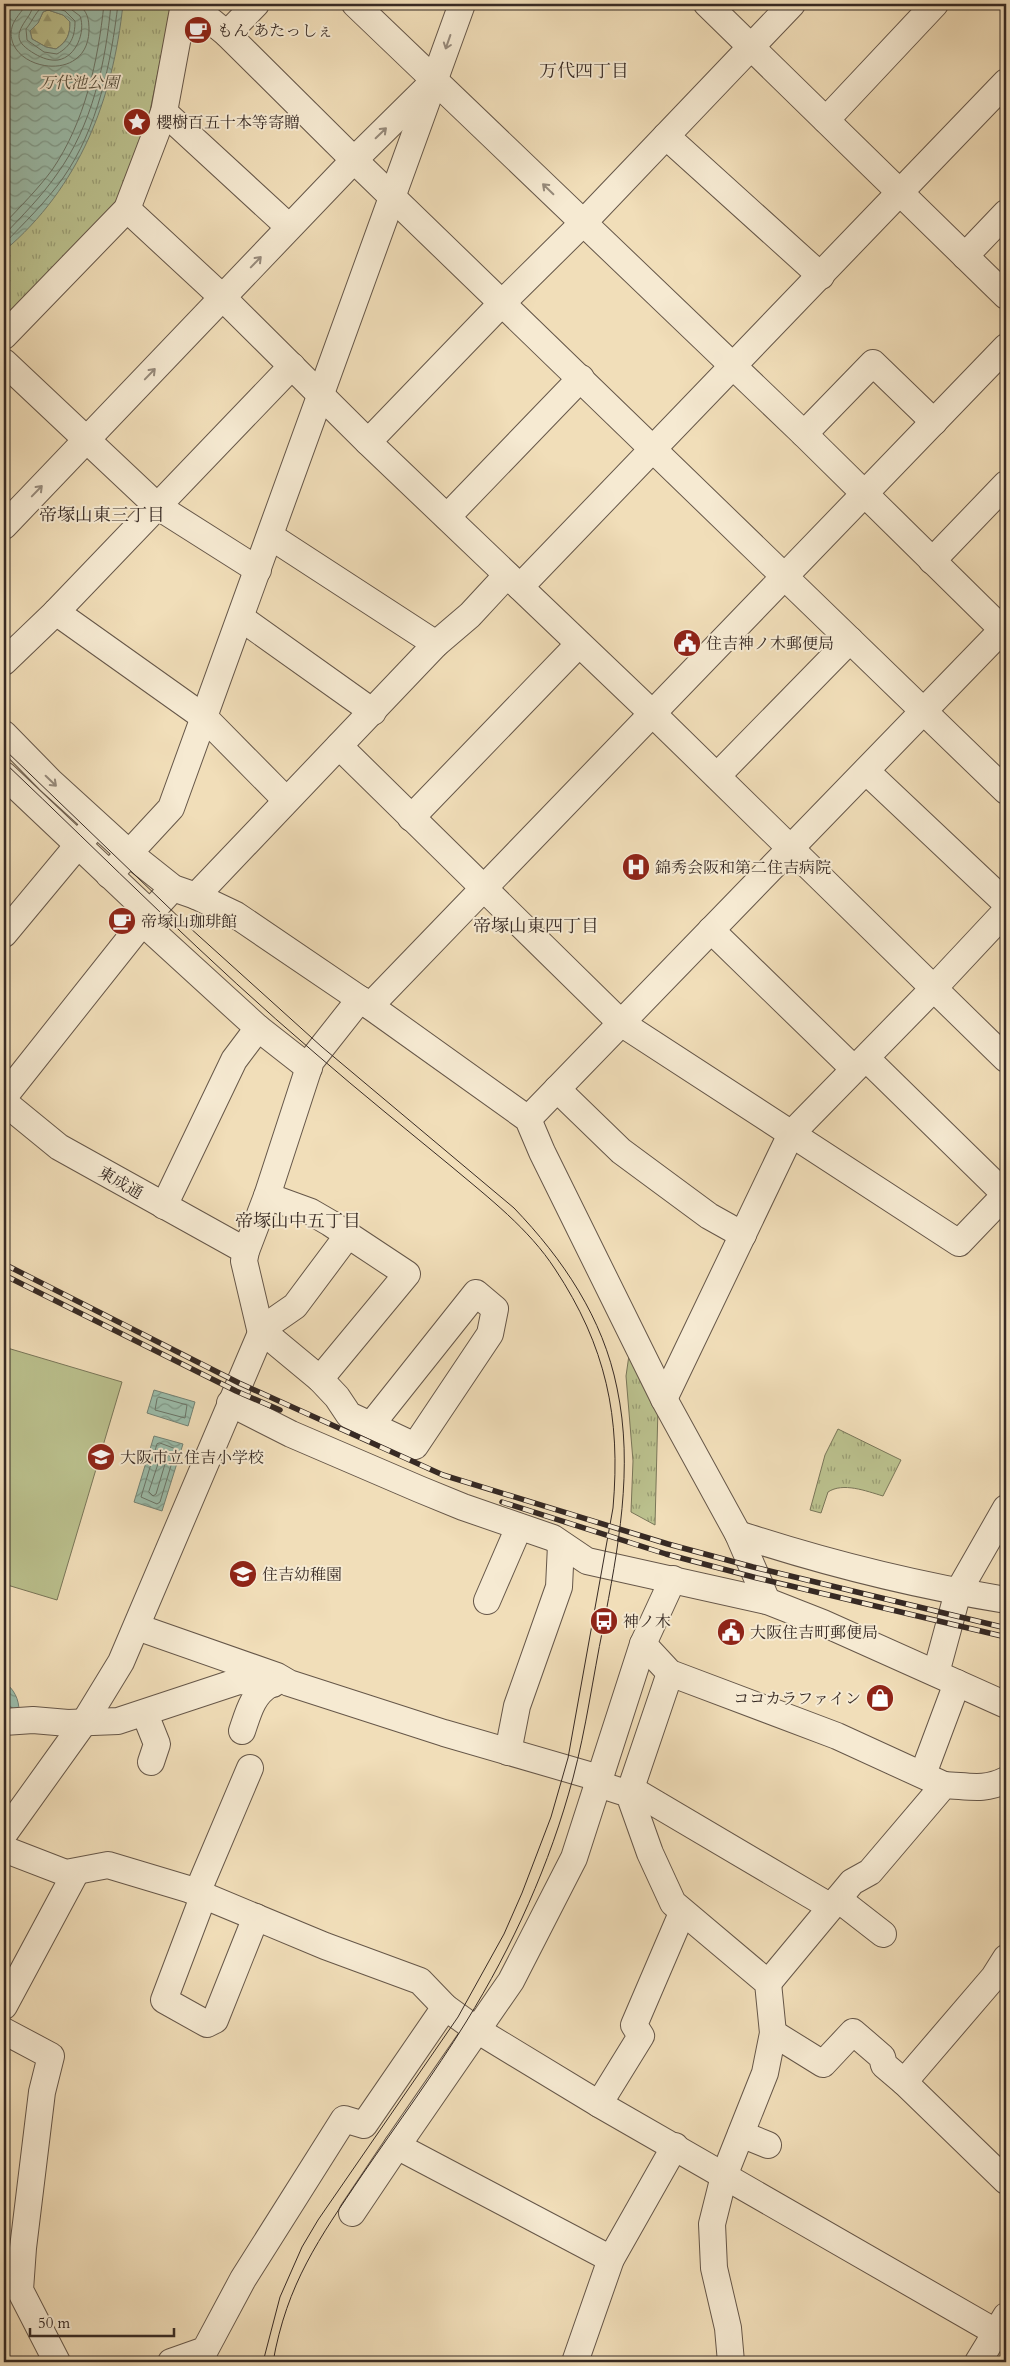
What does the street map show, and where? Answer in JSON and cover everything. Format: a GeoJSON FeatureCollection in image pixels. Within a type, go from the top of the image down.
{"type":"FeatureCollection","features":[{"type":"Feature","properties":{"kind":"street"},"geometry":{"type":"LineString","coordinates":[[4,336],[127,210],[164,112],[184,4]]}},
{"type":"Feature","properties":{"kind":"street"},"geometry":{"type":"LineString","coordinates":[[190,4],[228,34],[354,160],[1006,790]]}},
{"type":"Feature","properties":{"kind":"street"},"geometry":{"type":"LineString","coordinates":[[228,34],[256,4]]}},
{"type":"Feature","properties":{"kind":"street"},"geometry":{"type":"LineString","coordinates":[[355,4],[804,434],[932,561],[1004,628],[528,1119]]}},
{"type":"Feature","properties":{"kind":"street"},"geometry":{"type":"LineString","coordinates":[[109,875],[171,808],[462,4]]}},
{"type":"Feature","properties":{"kind":"street"},"geometry":{"type":"LineString","coordinates":[[707,4],[1006,296]]}},
{"type":"Feature","properties":{"kind":"street"},"geometry":{"type":"LineString","coordinates":[[368,442],[503,302],[584,223],[792,4]]}},
{"type":"Feature","properties":{"kind":"street"},"geometry":{"type":"LineString","coordinates":[[826,120],[935,4]]}},
{"type":"Feature","properties":{"kind":"street"},"geometry":{"type":"LineString","coordinates":[[4,526],[289,227],[434,81]]}},
{"type":"Feature","properties":{"kind":"street"},"geometry":{"type":"LineString","coordinates":[[4,1097],[146,918],[185,892],[286,800],[373,712],[436,644],[514,581],[653,449],[1006,82]]}},
{"type":"Feature","properties":{"kind":"street"},"geometry":{"type":"LineString","coordinates":[[164,112],[289,227]]}},
{"type":"Feature","properties":{"kind":"street"},"geometry":{"type":"LineString","coordinates":[[666,136],[821,276]]}},
{"type":"Feature","properties":{"kind":"street"},"geometry":{"type":"LineString","coordinates":[[127,210],[222,297],[368,442],[653,714],[933,989],[1006,1058]]}},
{"type":"Feature","properties":{"kind":"street"},"geometry":{"type":"LineString","coordinates":[[965,256],[1006,213]]}},
{"type":"Feature","properties":{"kind":"street"},"geometry":{"type":"LineString","coordinates":[[371,1425],[476,1293],[494,1308],[490,1334],[415,1446],[349,1415],[320,1379],[273,1340],[261,1333],[244,1261],[311,1061],[365,1003],[484,888],[1006,347]]}},
{"type":"Feature","properties":{"kind":"street"},"geometry":{"type":"LineString","coordinates":[[4,362],[158,506],[258,570]]}},
{"type":"Feature","properties":{"kind":"street"},"geometry":{"type":"LineString","coordinates":[[804,434],[873,363],[934,422]]}},
{"type":"Feature","properties":{"kind":"street"},"geometry":{"type":"LineString","coordinates":[[4,662],[56,612],[292,366]]}},
{"type":"Feature","properties":{"kind":"street"},"geometry":{"type":"LineString","coordinates":[[446,517],[581,378]]}},
{"type":"Feature","properties":{"kind":"street"},"geometry":{"type":"LineString","coordinates":[[932,561],[1006,484]]}},
{"type":"Feature","properties":{"kind":"street"},"geometry":{"type":"LineString","coordinates":[[270,536],[436,644]]}},
{"type":"Feature","properties":{"kind":"street"},"geometry":{"type":"LineString","coordinates":[[56,612],[205,718],[286,800]]}},
{"type":"Feature","properties":{"kind":"street"},"geometry":{"type":"LineString","coordinates":[[241,618],[373,712]]}},
{"type":"Feature","properties":{"kind":"street"},"geometry":{"type":"LineString","coordinates":[[717,776],[850,640]]}},
{"type":"Feature","properties":{"kind":"street"},"geometry":{"type":"LineString","coordinates":[[412,818],[580,644]]}},
{"type":"Feature","properties":{"kind":"street"},"geometry":{"type":"LineString","coordinates":[[309,1068],[258,1028],[146,918],[109,875],[4,773],[12,743],[129,853],[185,892],[236,915],[365,1003],[528,1119],[542,1152],[664,1399],[738,1534],[767,1601]]}},
{"type":"Feature","properties":{"kind":"street"},"geometry":{"type":"LineString","coordinates":[[339,746],[621,1023],[959,1243],[1006,1194],[711,930]]}},
{"type":"Feature","properties":{"kind":"street"},"geometry":{"type":"LineString","coordinates":[[866,771],[1006,903]]}},
{"type":"Feature","properties":{"kind":"street"},"geometry":{"type":"LineString","coordinates":[[4,934],[76,844],[96,823]]}},
{"type":"Feature","properties":{"kind":"street"},"geometry":{"type":"LineString","coordinates":[[664,1399],[791,1134],[933,989],[1006,911]]}},
{"type":"Feature","properties":{"kind":"street"},"geometry":{"type":"LineString","coordinates":[[164,1206],[234,1060],[258,1028]]}},
{"type":"Feature","properties":{"kind":"street"},"geometry":{"type":"LineString","coordinates":[[557,1089],[621,1151],[709,1216],[743,1235]]}},
{"type":"Feature","properties":{"kind":"street","name":"東成通"},"geometry":{"type":"LineString","coordinates":[[4,1102],[59,1147],[246,1251]]}},
{"type":"Feature","properties":{"kind":"street"},"geometry":{"type":"LineString","coordinates":[[267,1196],[311,1212],[407,1274],[320,1379]]}},
{"type":"Feature","properties":{"kind":"street"},"geometry":{"type":"LineString","coordinates":[[4,1834],[85,1721],[121,1662],[261,1333],[269,1324],[296,1306],[348,1235]]}},
{"type":"Feature","properties":{"kind":"street"},"geometry":{"type":"LineString","coordinates":[[230,1403],[291,1434],[383,1474],[464,1507],[553,1538],[587,1561],[767,1601],[823,1623],[1006,1705]]}},
{"type":"Feature","properties":{"kind":"street"},"geometry":{"type":"LineString","coordinates":[[768,1983],[852,1882],[870,1872],[934,1780],[958,1592],[1006,1508]]}},
{"type":"Feature","properties":{"kind":"street"},"geometry":{"type":"LineString","coordinates":[[487,1601],[519,1527]]}},
{"type":"Feature","properties":{"kind":"street"},"geometry":{"type":"LineString","coordinates":[[738,1534],[797,1553],[958,1592],[1006,1600]]}},
{"type":"Feature","properties":{"kind":"street"},"geometry":{"type":"LineString","coordinates":[[508,1752],[517,1706],[559,1587],[561,1545]]}},
{"type":"Feature","properties":{"kind":"street"},"geometry":{"type":"LineString","coordinates":[[352,2213],[511,1981],[574,1858],[644,1644],[673,1579]]}},
{"type":"Feature","properties":{"kind":"street"},"geometry":{"type":"LineString","coordinates":[[137,1627],[277,1676],[279,1684]]}},
{"type":"Feature","properties":{"kind":"street"},"geometry":{"type":"LineString","coordinates":[[644,1644],[670,1673],[825,1731],[934,1780],[982,1788],[992,1787],[1006,1780]]}},
{"type":"Feature","properties":{"kind":"street"},"geometry":{"type":"LineString","coordinates":[[670,1673],[630,1792],[654,1861],[673,1903],[682,1913],[768,1983],[773,2033],[765,2073],[724,2176],[712,2224],[714,2268],[728,2328],[731,2362]]}},
{"type":"Feature","properties":{"kind":"street"},"geometry":{"type":"LineString","coordinates":[[4,1722],[33,1720],[68,1723],[118,1721],[145,1714],[169,1703],[239,1681],[279,1684],[508,1752],[630,1792],[834,1903],[883,1934]]}},
{"type":"Feature","properties":{"kind":"street"},"geometry":{"type":"LineString","coordinates":[[242,1732],[253,1700],[262,1688],[279,1684]]}},
{"type":"Feature","properties":{"kind":"street"},"geometry":{"type":"LineString","coordinates":[[145,1714],[157,1744],[151,1762]]}},
{"type":"Feature","properties":{"kind":"street"},"geometry":{"type":"LineString","coordinates":[[250,1768],[200,1895],[164,2000],[207,2024],[215,2020],[256,1917]]}},
{"type":"Feature","properties":{"kind":"street"},"geometry":{"type":"LineString","coordinates":[[4,1849],[66,1873],[108,1865],[200,1895],[325,1946],[420,1980],[444,2007],[476,2030],[599,2104],[675,2146],[724,2176],[1003,2328],[978,2362]]}},
{"type":"Feature","properties":{"kind":"street"},"geometry":{"type":"LineString","coordinates":[[4,2006],[76,1872]]}},
{"type":"Feature","properties":{"kind":"street"},"geometry":{"type":"LineString","coordinates":[[599,2104],[641,2036],[634,2025],[682,1913]]}},
{"type":"Feature","properties":{"kind":"street"},"geometry":{"type":"LineString","coordinates":[[904,2082],[994,1977],[1006,1958]]}},
{"type":"Feature","properties":{"kind":"street"},"geometry":{"type":"LineString","coordinates":[[171,2362],[204,2350],[242,2279],[344,2119],[364,2125],[444,2007]]}},
{"type":"Feature","properties":{"kind":"street"},"geometry":{"type":"LineString","coordinates":[[4,2030],[51,2056],[42,2092],[23,2248],[20,2290],[49,2357]]}},
{"type":"Feature","properties":{"kind":"street"},"geometry":{"type":"LineString","coordinates":[[773,2033],[823,2064],[852,2032],[882,2056],[884,2066],[904,2082],[1006,2181]]}},
{"type":"Feature","properties":{"kind":"street"},"geometry":{"type":"LineString","coordinates":[[741,2134],[768,2145]]}},
{"type":"Feature","properties":{"kind":"street"},"geometry":{"type":"LineString","coordinates":[[397,2146],[610,2259]]}},
{"type":"Feature","properties":{"kind":"street"},"geometry":{"type":"LineString","coordinates":[[574,2362],[610,2259],[675,2146]]}},
{"type":"Feature","properties":{"kind":"green space","name":"万代池公園"},"geometry":{"type":"Polygon","coordinates":[[[4,4],[172,4],[150,111],[119,201],[4,320],[4,4]]]}},
{"type":"Feature","properties":{"kind":"green space"},"geometry":{"type":"Polygon","coordinates":[[[48,10],[63,15],[70,22],[67,37],[56,49],[46,47],[32,39],[30,31],[38,23],[43,12],[48,10]]]}},
{"type":"Feature","properties":{"kind":"green space"},"geometry":{"type":"Polygon","coordinates":[[[4,1347],[122,1382],[57,1600],[4,1584],[4,1347]]]}},
{"type":"Feature","properties":{"kind":"green space"},"geometry":{"type":"Polygon","coordinates":[[[630,1348],[658,1407],[655,1525],[631,1512],[633,1461],[626,1376],[630,1348]]]}},
{"type":"Feature","properties":{"kind":"green space"},"geometry":{"type":"Polygon","coordinates":[[[838,1429],[901,1460],[883,1496],[855,1488],[834,1489],[828,1492],[821,1513],[810,1510],[825,1455],[838,1429]]]}},
{"type":"Feature","properties":{"kind":"water"},"geometry":{"type":"Polygon","coordinates":[[[4,4],[123,4],[111,74],[101,107],[88,139],[72,170],[53,199],[31,226],[4,251],[4,4]],[[48,10],[43,12],[38,23],[30,31],[32,39],[46,47],[56,49],[60,46],[67,38],[70,27],[70,22],[63,15],[48,10]]]}},
{"type":"Feature","properties":{"kind":"water"},"geometry":{"type":"Polygon","coordinates":[[[154,1390],[195,1402],[188,1426],[147,1413],[154,1390]]]}},
{"type":"Feature","properties":{"kind":"water"},"geometry":{"type":"Polygon","coordinates":[[[154,1436],[183,1444],[162,1511],[134,1502],[154,1436]]]}},
{"type":"Feature","properties":{"kind":"water"},"geometry":{"type":"Polygon","coordinates":[[[4,1682],[15,1695],[19,1711],[4,1704],[4,1682]]]}},
{"type":"Feature","properties":{"kind":"tram line"},"geometry":{"type":"LineString","coordinates":[[4,749],[189,927],[322,1047],[514,1208],[549,1248],[579,1291],[602,1338],[611,1362],[617,1388],[624,1448],[624,1478],[619,1538],[582,1741],[564,1810],[553,1842],[528,1904],[483,1993],[441,2061],[332,2220],[307,2263],[287,2308],[273,2362]]}},
{"type":"Feature","properties":{"kind":"tram line"},"geometry":{"type":"LineString","coordinates":[[4,762],[158,910],[276,1019],[333,1069],[494,1202],[521,1227],[545,1254],[587,1326],[598,1354],[612,1413],[615,1475],[613,1508],[568,1758],[551,1817],[504,1934],[458,2017],[318,2220],[302,2247],[280,2297],[263,2362]]}},
{"type":"Feature","properties":{"kind":"railway"},"geometry":{"type":"LineString","coordinates":[[4,1264],[239,1383],[443,1475],[668,1544],[753,1567],[1006,1628]]}},
{"type":"Feature","properties":{"kind":"railway"},"geometry":{"type":"LineString","coordinates":[[4,1275],[236,1391],[280,1410]]}},
{"type":"Feature","properties":{"kind":"railway"},"geometry":{"type":"LineString","coordinates":[[502,1502],[666,1554],[757,1578],[1006,1637]]}},
{"type":"Feature","properties":{"kind":"place","name":"もん あたっしぇ"},"geometry":{"type":"Point","coordinates":[198,30]}},
{"type":"Feature","properties":{"kind":"place","name":"櫻樹百五十本等寄贈"},"geometry":{"type":"Point","coordinates":[137,122]}},
{"type":"Feature","properties":{"kind":"place","name":"住吉神ノ木郵便局"},"geometry":{"type":"Point","coordinates":[687,643]}},
{"type":"Feature","properties":{"kind":"place","name":"錦秀会阪和第二住吉病院"},"geometry":{"type":"Point","coordinates":[636,867]}},
{"type":"Feature","properties":{"kind":"place","name":"帝塚山珈琲館"},"geometry":{"type":"Point","coordinates":[122,921]}},
{"type":"Feature","properties":{"kind":"place","name":"大阪市立住吉小学校"},"geometry":{"type":"Point","coordinates":[101,1457]}},
{"type":"Feature","properties":{"kind":"place","name":"住吉幼稚園"},"geometry":{"type":"Point","coordinates":[243,1574]}},
{"type":"Feature","properties":{"kind":"place","name":"神ノ木"},"geometry":{"type":"Point","coordinates":[604,1621]}},
{"type":"Feature","properties":{"kind":"place","name":"大阪住吉町郵便局"},"geometry":{"type":"Point","coordinates":[731,1632]}},
{"type":"Feature","properties":{"kind":"place","name":"ココカラファイン"},"geometry":{"type":"Point","coordinates":[880,1698]}},
{"type":"Feature","properties":{"kind":"district","name":"万代四丁目"},"geometry":{"type":"Point","coordinates":[584,71]}},
{"type":"Feature","properties":{"kind":"district","name":"帝塚山東三丁目"},"geometry":{"type":"Point","coordinates":[102,515]}},
{"type":"Feature","properties":{"kind":"district","name":"帝塚山東四丁目"},"geometry":{"type":"Point","coordinates":[536,926]}},
{"type":"Feature","properties":{"kind":"district","name":"帝塚山中五丁目"},"geometry":{"type":"Point","coordinates":[298,1221]}}]}
